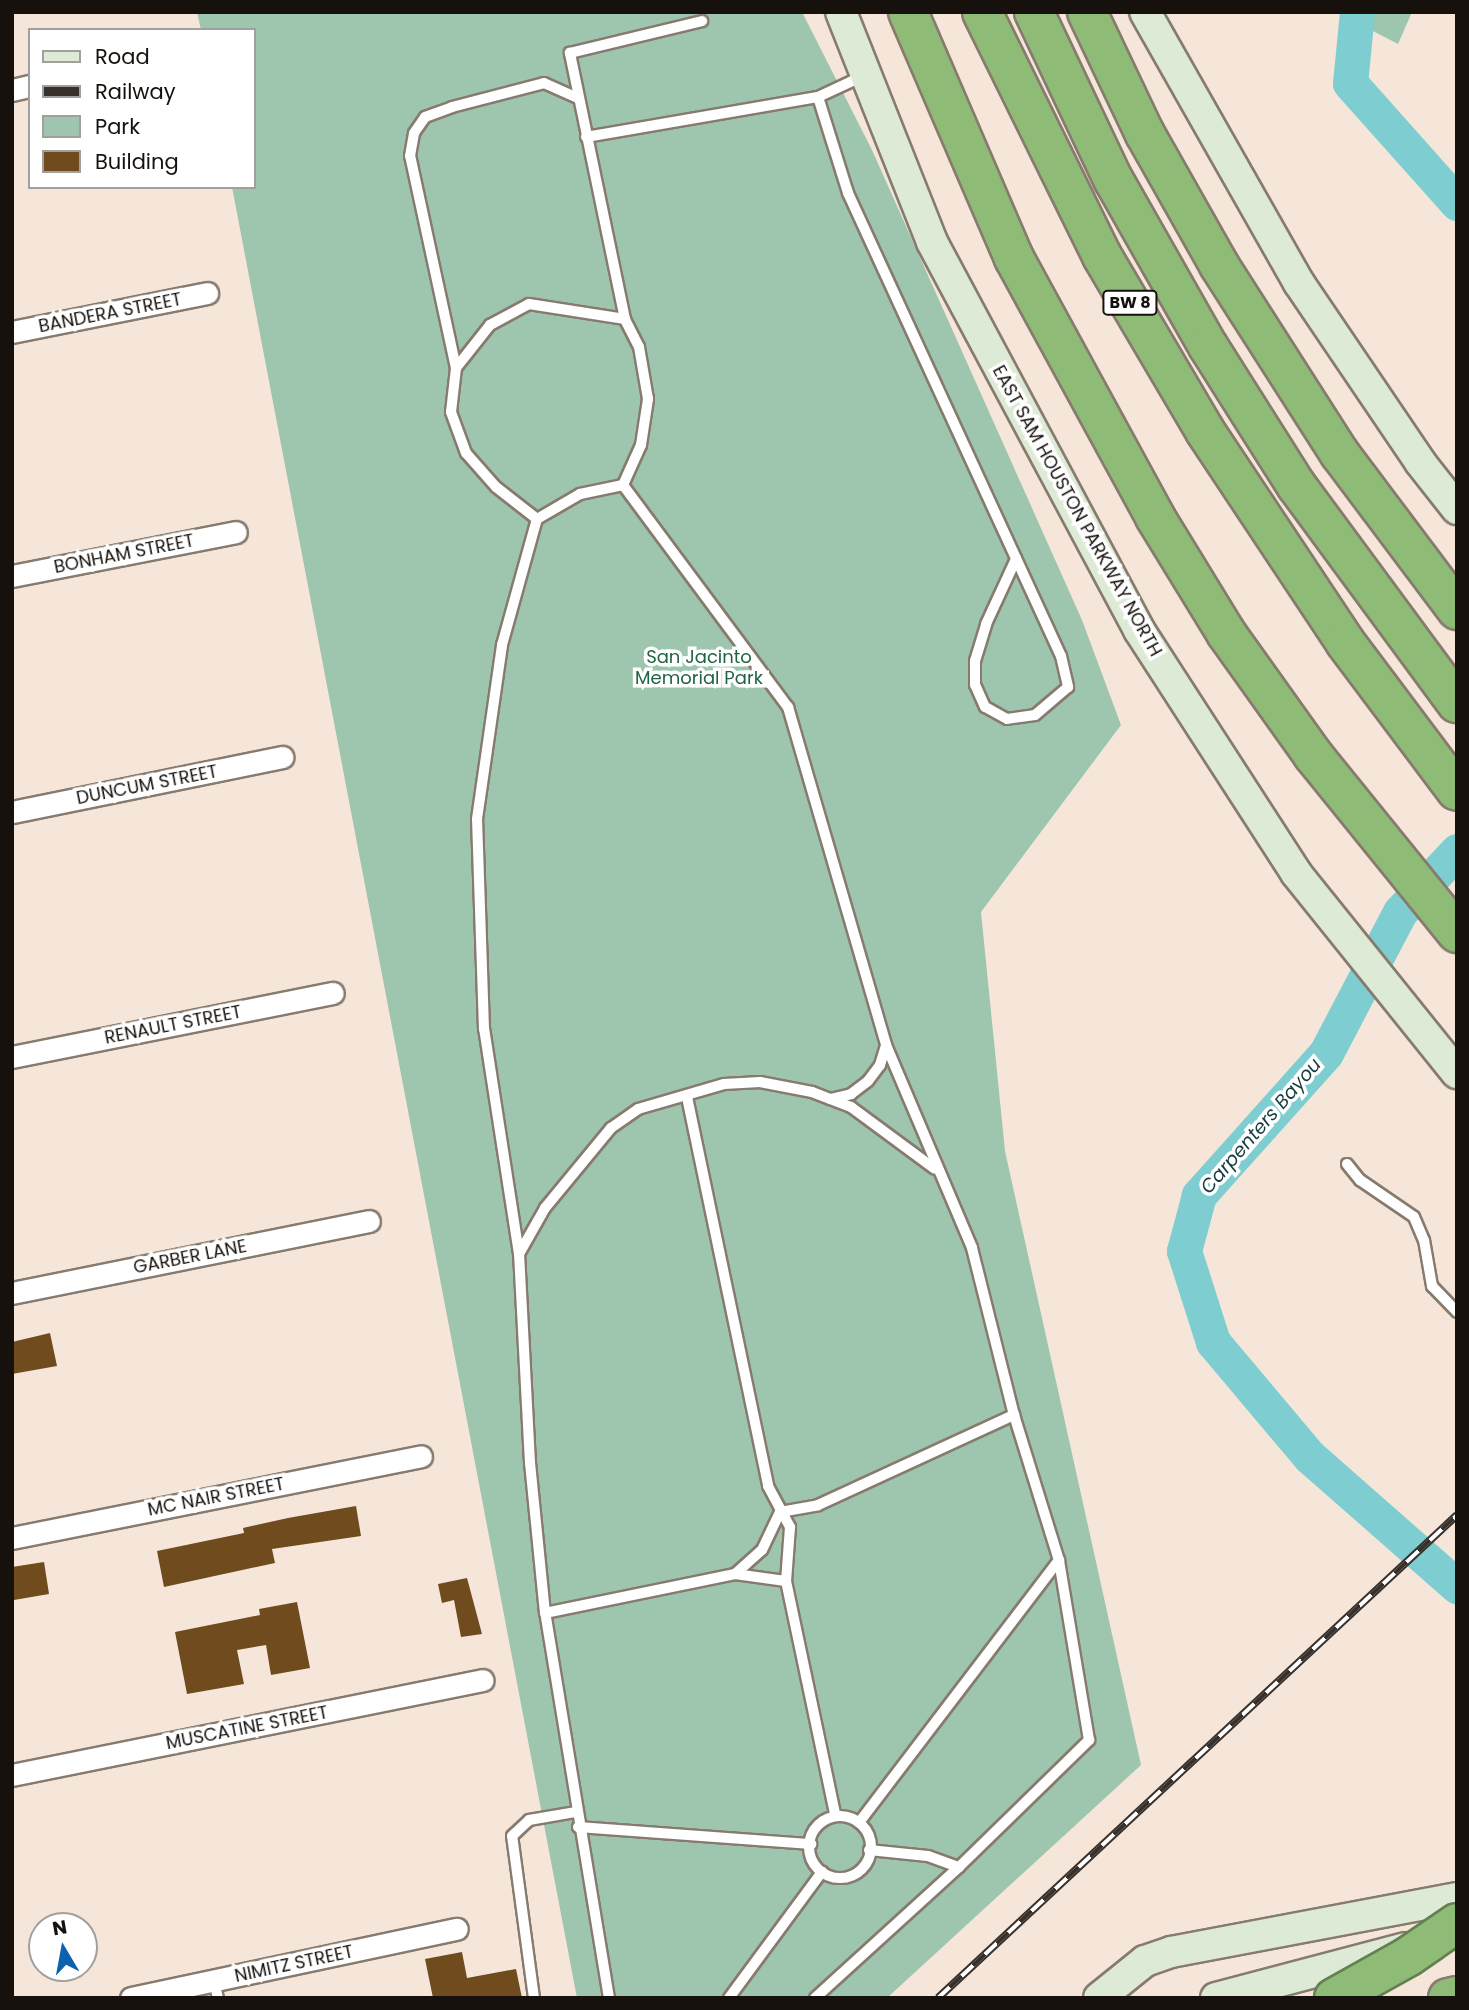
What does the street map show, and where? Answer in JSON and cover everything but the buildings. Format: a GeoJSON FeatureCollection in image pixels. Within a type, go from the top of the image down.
{"type":"FeatureCollection","features":[{"type":"Feature","properties":{"kind":"highway"},"geometry":{"type":"LineString","coordinates":[[908,12],[983,189],[1083,391],[1214,612],[1359,817],[1457,933]]}},
{"type":"Feature","properties":{"kind":"highway","name":"BW 8"},"geometry":{"type":"LineString","coordinates":[[982,12],[1102,256],[1205,431],[1302,580],[1457,791]]}},
{"type":"Feature","properties":{"kind":"highway","name":"BW 8"},"geometry":{"type":"LineString","coordinates":[[1034,12],[1113,179],[1169,281],[1253,419],[1345,554],[1457,704]]}},
{"type":"Feature","properties":{"kind":"highway"},"geometry":{"type":"LineString","coordinates":[[1087,12],[1144,134],[1219,265],[1340,454],[1457,610]]}},
{"type":"Feature","properties":{"kind":"highway"},"geometry":{"type":"LineString","coordinates":[[1334,1998],[1409,1956],[1457,1923]]}},
{"type":"Feature","properties":{"kind":"highway"},"geometry":{"type":"LineString","coordinates":[[1448,1998],[1457,1996]]}},
{"type":"Feature","properties":{"kind":"main road","name":"EAST SAM HOUSTON PARKWAY NORTH"},"geometry":{"type":"LineString","coordinates":[[841,12],[863,76],[932,242],[1139,630],[1296,873],[1457,1073]]}},
{"type":"Feature","properties":{"kind":"main road"},"geometry":{"type":"LineString","coordinates":[[1145,12],[1299,283],[1420,462],[1457,509]]}},
{"type":"Feature","properties":{"kind":"main road"},"geometry":{"type":"LineString","coordinates":[[1099,1998],[1145,1961],[1171,1952],[1457,1898]]}},
{"type":"Feature","properties":{"kind":"main road"},"geometry":{"type":"LineString","coordinates":[[1216,1998],[1285,1978],[1457,1936]]}},
{"type":"Feature","properties":{"kind":"street","name":"BANDERA STREET"},"geometry":{"type":"LineString","coordinates":[[12,332],[207,293]]}},
{"type":"Feature","properties":{"kind":"street","name":"BONHAM STREET"},"geometry":{"type":"LineString","coordinates":[[12,576],[236,532]]}},
{"type":"Feature","properties":{"kind":"street","name":"DUNCUM STREET"},"geometry":{"type":"LineString","coordinates":[[12,812],[282,757]]}},
{"type":"Feature","properties":{"kind":"street","name":"RENAULT STREET"},"geometry":{"type":"LineString","coordinates":[[12,1057],[333,993]]}},
{"type":"Feature","properties":{"kind":"street","name":"GARBER LANE"},"geometry":{"type":"LineString","coordinates":[[12,1293],[369,1221]]}},
{"type":"Feature","properties":{"kind":"street","name":"MC NAIR STREET"},"geometry":{"type":"LineString","coordinates":[[12,1538],[421,1456]]}},
{"type":"Feature","properties":{"kind":"street","name":"MUSCATINE STREET"},"geometry":{"type":"LineString","coordinates":[[12,1775],[482,1680]]}},
{"type":"Feature","properties":{"kind":"street","name":"NIMITZ STREET"},"geometry":{"type":"LineString","coordinates":[[131,1998],[216,1989],[457,1929]]}},
{"type":"Feature","properties":{"kind":"lane"},"geometry":{"type":"LineString","coordinates":[[623,485],[641,445],[649,399],[639,347],[625,319],[576,97],[569,53],[702,21]]}},
{"type":"Feature","properties":{"kind":"lane"},"geometry":{"type":"LineString","coordinates":[[586,136],[818,97],[863,76]]}},
{"type":"Feature","properties":{"kind":"lane"},"geometry":{"type":"LineString","coordinates":[[537,519],[496,487],[466,453],[451,412],[456,368],[410,156],[414,133],[425,117],[443,110],[544,83],[576,97]]}},
{"type":"Feature","properties":{"kind":"lane"},"geometry":{"type":"LineString","coordinates":[[818,97],[848,193],[1061,656],[1068,687],[1035,715],[1007,719],[985,707],[975,685],[975,660],[986,624],[1016,559]]}},
{"type":"Feature","properties":{"kind":"lane"},"geometry":{"type":"LineString","coordinates":[[456,368],[490,325],[528,304],[625,319]]}},
{"type":"Feature","properties":{"kind":"lane"},"geometry":{"type":"LineString","coordinates":[[609,1998],[578,1827],[545,1613],[530,1463],[519,1254],[484,1029],[477,819],[502,645],[537,519],[580,494],[623,485]]}},
{"type":"Feature","properties":{"kind":"lane"},"geometry":{"type":"LineString","coordinates":[[623,485],[788,707],[886,1045],[937,1171],[972,1248],[1014,1415],[1059,1560],[1089,1740],[959,1867],[815,1998]]}},
{"type":"Feature","properties":{"kind":"lane"},"geometry":{"type":"LineString","coordinates":[[830,1098],[851,1094],[868,1081],[880,1065],[886,1045]]}},
{"type":"Feature","properties":{"kind":"lane"},"geometry":{"type":"LineString","coordinates":[[519,1254],[545,1208],[611,1128],[638,1109],[687,1097],[724,1084],[760,1083],[830,1098],[851,1107],[937,1171]]}},
{"type":"Feature","properties":{"kind":"lane"},"geometry":{"type":"LineString","coordinates":[[687,1097],[768,1486],[790,1527],[786,1581],[835,1814]]}},
{"type":"Feature","properties":{"kind":"lane"},"geometry":{"type":"LineString","coordinates":[[1347,1164],[1360,1180],[1414,1217],[1424,1240],[1432,1286],[1457,1312]]}},
{"type":"Feature","properties":{"kind":"lane"},"geometry":{"type":"LineString","coordinates":[[780,1512],[818,1505],[1014,1415]]}},
{"type":"Feature","properties":{"kind":"lane"},"geometry":{"type":"LineString","coordinates":[[735,1574],[762,1549],[780,1512]]}},
{"type":"Feature","properties":{"kind":"lane"},"geometry":{"type":"LineString","coordinates":[[859,1823],[1059,1560]]}},
{"type":"Feature","properties":{"kind":"lane"},"geometry":{"type":"LineString","coordinates":[[545,1613],[735,1574],[786,1581]]}},
{"type":"Feature","properties":{"kind":"lane"},"geometry":{"type":"LineString","coordinates":[[534,1998],[512,1836],[517,1827],[529,1820],[576,1812]]}},
{"type":"Feature","properties":{"kind":"lane"},"geometry":{"type":"LineString","coordinates":[[835,1814],[859,1823],[869,1850],[864,1867],[852,1878],[836,1880],[822,1872],[811,1844],[821,1822],[835,1814]]}},
{"type":"Feature","properties":{"kind":"lane"},"geometry":{"type":"LineString","coordinates":[[578,1827],[811,1844]]}},
{"type":"Feature","properties":{"kind":"lane"},"geometry":{"type":"LineString","coordinates":[[869,1850],[928,1856],[959,1867]]}},
{"type":"Feature","properties":{"kind":"lane"},"geometry":{"type":"LineString","coordinates":[[729,1998],[822,1872]]}},
{"type":"Feature","properties":{"kind":"green space","name":"San Jacinto Memorial Park"},"geometry":{"type":"Polygon","coordinates":[[[197,12],[802,12],[872,150],[1082,620],[1121,725],[981,912],[1005,1151],[1141,1765],[887,1998],[577,1998],[232,189],[256,189],[256,28],[201,28],[197,12]]]}},
{"type":"Feature","properties":{"kind":"green space"},"geometry":{"type":"Polygon","coordinates":[[[1336,12],[1412,12],[1398,44],[1336,12]]]}},
{"type":"Feature","properties":{"kind":"waterway","name":"Carpenters Bayou"},"geometry":{"type":"LineString","coordinates":[[1357,12],[1350,83],[1457,203]]}},
{"type":"Feature","properties":{"kind":"waterway","name":"Carpenters Bayou"},"geometry":{"type":"LineString","coordinates":[[1457,851],[1400,912],[1326,1053],[1199,1195],[1184,1251],[1213,1342],[1310,1457],[1457,1586]]}},
{"type":"Feature","properties":{"kind":"railway"},"geometry":{"type":"LineString","coordinates":[[938,1998],[1457,1515]]}}]}
